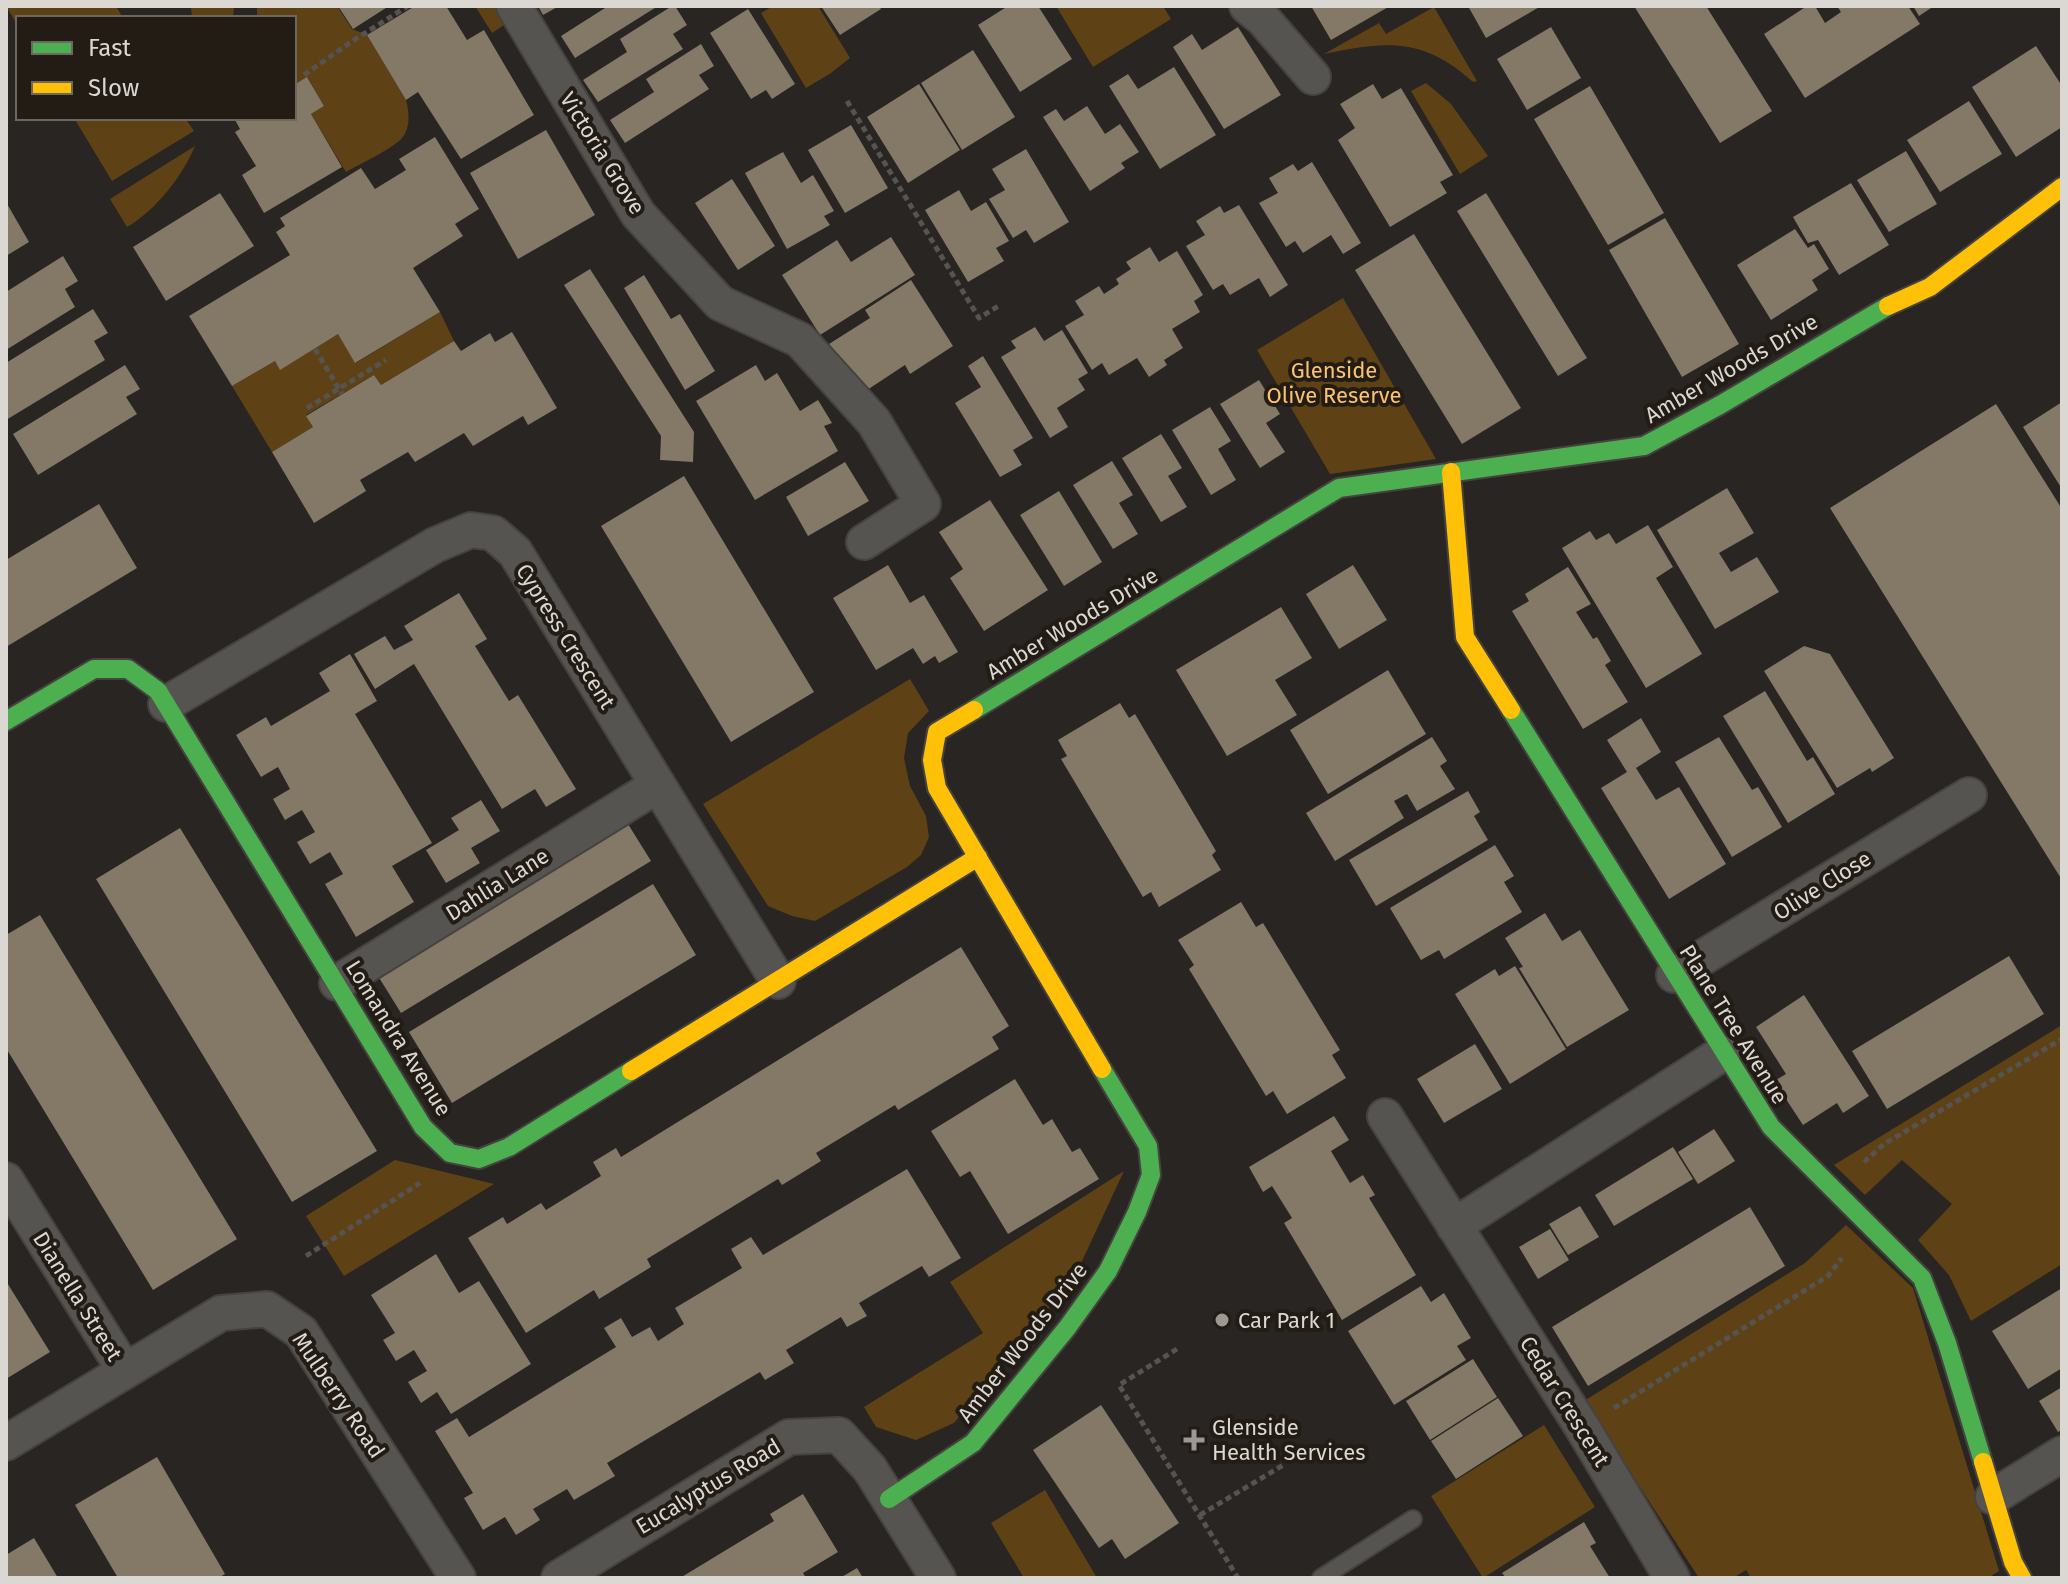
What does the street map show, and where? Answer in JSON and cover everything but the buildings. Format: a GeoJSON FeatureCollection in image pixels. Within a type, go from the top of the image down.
{"type":"FeatureCollection","features":[{"type":"Feature","properties":{"kind":"street","name":"Victoria Grove"},"geometry":{"type":"LineString","coordinates":[[514,6],[638,214],[720,303],[800,340],[874,422],[923,504],[864,542]]}},
{"type":"Feature","properties":{"kind":"street"},"geometry":{"type":"LineString","coordinates":[[1247,6],[1263,19],[1313,77]]}},
{"type":"Feature","properties":{"kind":"street","name":"Amber Woods Drive"},"geometry":{"type":"LineString","coordinates":[[889,1499],[973,1443],[1067,1328],[1108,1271],[1151,1175],[1148,1146],[937,788],[931,752],[937,732],[1339,488],[1644,446],[1720,405],[1874,312],[1930,287],[2062,187]]}},
{"type":"Feature","properties":{"kind":"street","name":"Plane Tree Avenue"},"geometry":{"type":"LineString","coordinates":[[1451,472],[1465,637],[1771,1127],[1922,1278],[1947,1343],[2013,1562],[2022,1578]]}},
{"type":"Feature","properties":{"kind":"street","name":"Cypress Crescent"},"geometry":{"type":"LineString","coordinates":[[166,704],[435,545],[471,530],[493,533],[515,552],[778,981]]}},
{"type":"Feature","properties":{"kind":"street","name":"Lomandra Avenue"},"geometry":{"type":"LineString","coordinates":[[6,721],[94,669],[128,669],[158,691],[423,1127],[450,1153],[479,1159],[509,1147],[978,857]]}},
{"type":"Feature","properties":{"kind":"street","name":"Dahlia Lane"},"geometry":{"type":"LineString","coordinates":[[337,983],[658,785]]}},
{"type":"Feature","properties":{"kind":"street","name":"Olive Close"},"geometry":{"type":"LineString","coordinates":[[1674,975],[1969,795]]}},
{"type":"Feature","properties":{"kind":"street"},"geometry":{"type":"LineString","coordinates":[[1454,1226],[1723,1053]]}},
{"type":"Feature","properties":{"kind":"street","name":"Cedar Crescent"},"geometry":{"type":"LineString","coordinates":[[1385,1116],[1582,1427],[1672,1578]]}},
{"type":"Feature","properties":{"kind":"street","name":"Dianella Street"},"geometry":{"type":"LineString","coordinates":[[6,1180],[125,1371]]}},
{"type":"Feature","properties":{"kind":"street","name":"Mulberry Road"},"geometry":{"type":"LineString","coordinates":[[6,1443],[221,1313],[267,1309],[301,1332],[458,1578]]}},
{"type":"Feature","properties":{"kind":"street","name":"Eucalyptus Road"},"geometry":{"type":"LineString","coordinates":[[559,1578],[789,1437],[839,1435],[870,1469],[938,1578]]}},
{"type":"Feature","properties":{"kind":"street"},"geometry":{"type":"LineString","coordinates":[[1993,1497],[2062,1454]]}},
{"type":"Feature","properties":{"kind":"lane"},"geometry":{"type":"LineString","coordinates":[[1321,1578],[1413,1519]]}},
{"type":"Feature","properties":{"kind":"path"},"geometry":{"type":"LineString","coordinates":[[304,75],[408,6]]}},
{"type":"Feature","properties":{"kind":"path"},"geometry":{"type":"LineString","coordinates":[[847,101],[979,318],[1000,305]]}},
{"type":"Feature","properties":{"kind":"path"},"geometry":{"type":"LineString","coordinates":[[315,349],[341,391]]}},
{"type":"Feature","properties":{"kind":"path"},"geometry":{"type":"LineString","coordinates":[[307,408],[341,391],[386,360]]}},
{"type":"Feature","properties":{"kind":"path"},"geometry":{"type":"LineString","coordinates":[[1834,1191],[1884,1144],[2062,1039]]}},
{"type":"Feature","properties":{"kind":"path"},"geometry":{"type":"LineString","coordinates":[[306,1256],[422,1183]]}},
{"type":"Feature","properties":{"kind":"path"},"geometry":{"type":"LineString","coordinates":[[1582,1427],[1828,1276],[1869,1225]]}},
{"type":"Feature","properties":{"kind":"path"},"geometry":{"type":"LineString","coordinates":[[1177,1349],[1119,1385],[1238,1578]]}},
{"type":"Feature","properties":{"kind":"path"},"geometry":{"type":"LineString","coordinates":[[1200,1515],[1285,1464]]}},
{"type":"Feature","properties":{"kind":"green space"},"geometry":{"type":"Polygon","coordinates":[[[6,6],[116,6],[122,16],[16,16],[16,23],[6,6]]]}},
{"type":"Feature","properties":{"kind":"green space"},"geometry":{"type":"Polygon","coordinates":[[[191,6],[234,6],[233,16],[192,16],[191,6]]]}},
{"type":"Feature","properties":{"kind":"green space"},"geometry":{"type":"Polygon","coordinates":[[[257,6],[337,6],[352,29],[367,35],[406,100],[408,124],[402,138],[346,172],[311,114],[324,106],[308,78],[296,84],[296,16],[257,16],[257,6]]]}},
{"type":"Feature","properties":{"kind":"green space"},"geometry":{"type":"Polygon","coordinates":[[[475,6],[499,6],[507,23],[492,33],[475,6]]]}},
{"type":"Feature","properties":{"kind":"green space"},"geometry":{"type":"Polygon","coordinates":[[[773,6],[818,6],[850,58],[806,88],[761,13],[773,6]]]}},
{"type":"Feature","properties":{"kind":"green space"},"geometry":{"type":"Polygon","coordinates":[[[1056,6],[1163,6],[1171,19],[1093,67],[1056,6]]]}},
{"type":"Feature","properties":{"kind":"green space"},"geometry":{"type":"Polygon","coordinates":[[[1434,7],[1477,81],[1473,82],[1437,57],[1403,46],[1385,45],[1324,54],[1379,23],[1386,34],[1434,7]]]}},
{"type":"Feature","properties":{"kind":"green space"},"geometry":{"type":"Polygon","coordinates":[[[1426,83],[1451,104],[1488,156],[1460,174],[1411,91],[1426,83]]]}},
{"type":"Feature","properties":{"kind":"green space"},"geometry":{"type":"Polygon","coordinates":[[[75,120],[186,120],[194,131],[112,181],[75,120]]]}},
{"type":"Feature","properties":{"kind":"green space"},"geometry":{"type":"Polygon","coordinates":[[[195,146],[167,192],[148,212],[127,227],[110,199],[195,146]]]}},
{"type":"Feature","properties":{"kind":"green space","name":"Glenside Olive Reserve"},"geometry":{"type":"Polygon","coordinates":[[[1343,298],[1436,459],[1330,474],[1257,350],[1343,298]]]}},
{"type":"Feature","properties":{"kind":"green space"},"geometry":{"type":"Polygon","coordinates":[[[440,312],[454,341],[381,385],[374,375],[306,415],[313,427],[272,452],[232,386],[275,361],[280,369],[338,334],[356,363],[440,312]]]}},
{"type":"Feature","properties":{"kind":"green space"},"geometry":{"type":"Polygon","coordinates":[[[910,679],[929,711],[908,733],[904,758],[910,786],[926,816],[929,837],[921,855],[907,867],[815,921],[768,906],[703,804],[910,679]]]}},
{"type":"Feature","properties":{"kind":"green space"},"geometry":{"type":"Polygon","coordinates":[[[2062,1025],[2062,1264],[1971,1321],[1949,1275],[1918,1240],[1952,1204],[1902,1160],[1865,1195],[1834,1165],[2062,1025]]]}},
{"type":"Feature","properties":{"kind":"green space"},"geometry":{"type":"Polygon","coordinates":[[[395,1160],[494,1184],[344,1276],[306,1216],[395,1160]]]}},
{"type":"Feature","properties":{"kind":"green space"},"geometry":{"type":"Polygon","coordinates":[[[1124,1171],[1075,1276],[954,1423],[916,1440],[876,1427],[864,1407],[983,1333],[950,1282],[1124,1171]]]}},
{"type":"Feature","properties":{"kind":"green space"},"geometry":{"type":"Polygon","coordinates":[[[1846,1225],[1913,1288],[1999,1571],[1988,1578],[1751,1578],[1746,1570],[1733,1578],[1699,1578],[1584,1401],[1805,1263],[1846,1225]]]}},
{"type":"Feature","properties":{"kind":"green space"},"geometry":{"type":"Polygon","coordinates":[[[1544,1425],[1595,1507],[1483,1578],[1431,1496],[1544,1425]]]}},
{"type":"Feature","properties":{"kind":"green space"},"geometry":{"type":"Polygon","coordinates":[[[1045,1490],[1097,1578],[1024,1578],[991,1523],[1045,1490]]]}},
{"type":"Feature","properties":{"kind":"traffic: fast"},"geometry":{"type":"LineString","coordinates":[[974,710],[1339,488],[1644,446],[1888,306]]}},
{"type":"Feature","properties":{"kind":"traffic: fast"},"geometry":{"type":"LineString","coordinates":[[6,721],[94,669],[128,669],[158,691],[423,1127],[450,1153],[479,1159],[509,1147],[631,1071]]}},
{"type":"Feature","properties":{"kind":"traffic: fast"},"geometry":{"type":"LineString","coordinates":[[1511,710],[1771,1127],[1922,1278],[1947,1343],[1983,1462]]}},
{"type":"Feature","properties":{"kind":"traffic: fast"},"geometry":{"type":"LineString","coordinates":[[889,1499],[973,1443],[1067,1328],[1108,1271],[1151,1175],[1148,1146],[1102,1069]]}},
{"type":"Feature","properties":{"kind":"traffic: slow"},"geometry":{"type":"LineString","coordinates":[[1888,306],[1930,287],[2062,187]]}},
{"type":"Feature","properties":{"kind":"traffic: slow"},"geometry":{"type":"LineString","coordinates":[[1451,472],[1465,637],[1511,710]]}},
{"type":"Feature","properties":{"kind":"traffic: slow"},"geometry":{"type":"LineString","coordinates":[[974,710],[937,732],[932,760],[937,788],[1102,1069]]}},
{"type":"Feature","properties":{"kind":"traffic: slow"},"geometry":{"type":"LineString","coordinates":[[631,1071],[978,857]]}},
{"type":"Feature","properties":{"kind":"traffic: slow"},"geometry":{"type":"LineString","coordinates":[[1983,1462],[2013,1562],[2022,1578]]}},
{"type":"Feature","properties":{"kind":"place","name":"Car Park 1"},"geometry":{"type":"Point","coordinates":[1222,1320]}},
{"type":"Feature","properties":{"kind":"place","name":"Glenside Health Services"},"geometry":{"type":"Point","coordinates":[1194,1440]}}]}
